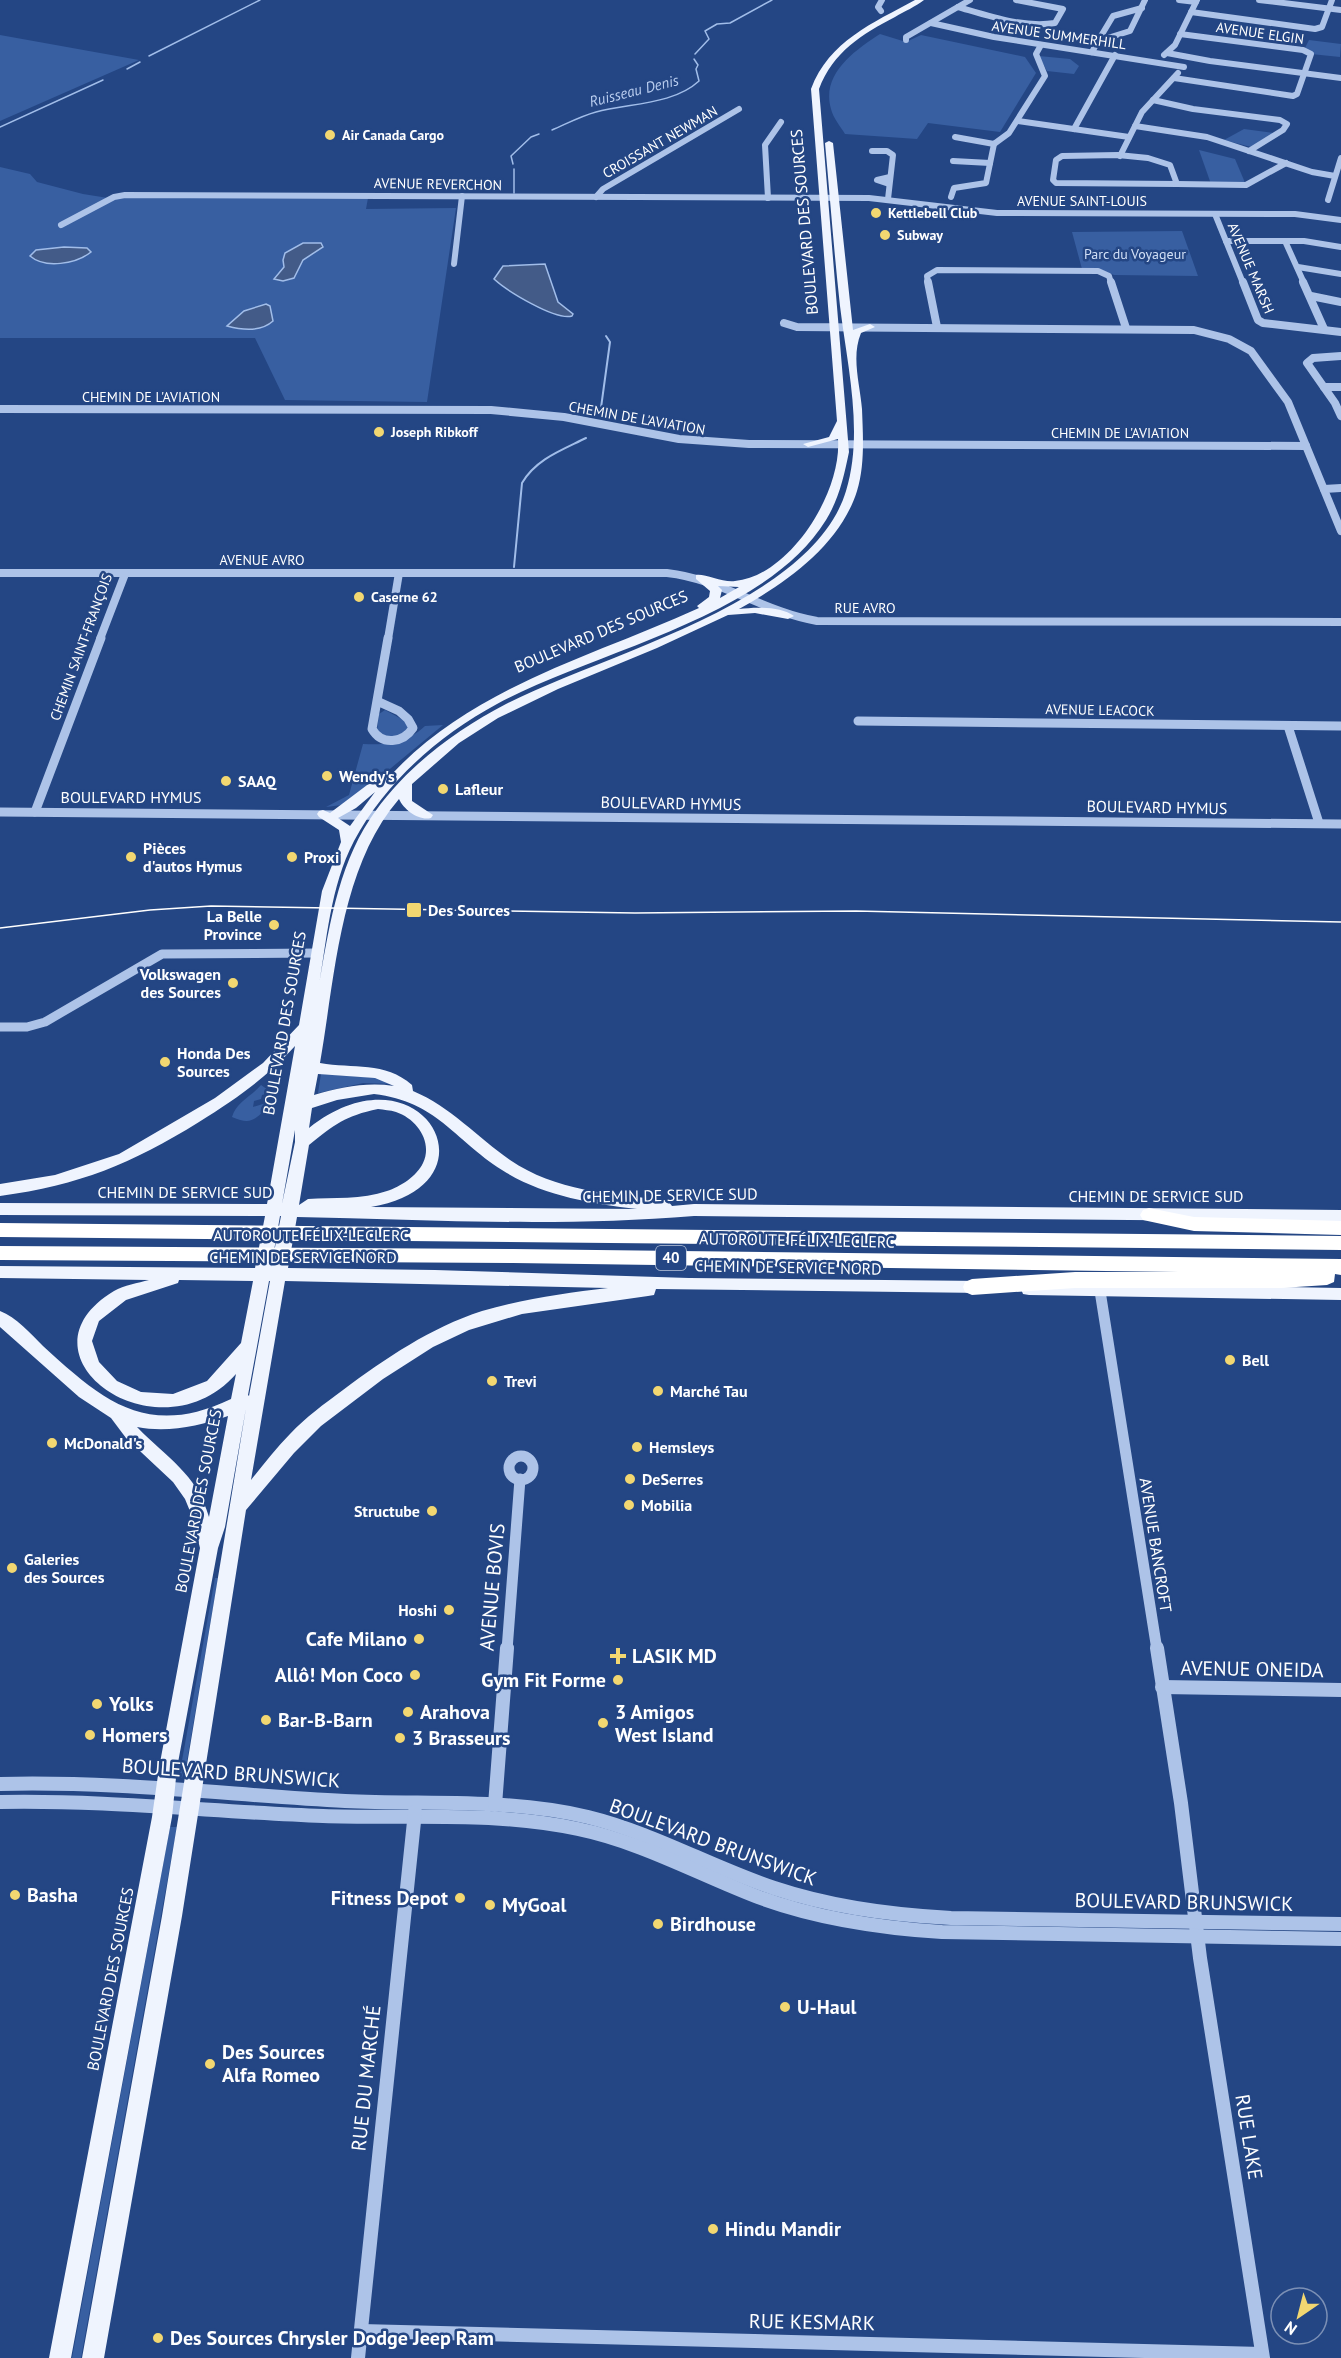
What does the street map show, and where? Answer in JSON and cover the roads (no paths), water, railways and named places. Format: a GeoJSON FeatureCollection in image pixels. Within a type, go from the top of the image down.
{"type":"FeatureCollection","features":[{"type":"Feature","properties":{"kind":"highway"},"geometry":{"type":"LineString","coordinates":[[1149,1215],[1194,1224],[1341,1228]]}},
{"type":"Feature","properties":{"kind":"highway","name":"AUTOROUTE FÉLIX-LECLERC"},"geometry":{"type":"LineString","coordinates":[[0,1230],[1341,1244]]}},
{"type":"Feature","properties":{"kind":"highway","name":"AUTOROUTE FÉLIX-LECLERC"},"geometry":{"type":"LineString","coordinates":[[0,1253],[513,1256],[1341,1267]]}},
{"type":"Feature","properties":{"kind":"highway"},"geometry":{"type":"LineString","coordinates":[[972,1287],[1075,1280],[1281,1280],[1341,1276]]}},
{"type":"Feature","properties":{"kind":"main road","name":"BOULEVARD DES SOURCES"},"geometry":{"type":"LineString","coordinates":[[93,2358],[302,1142],[300,1128],[346,891],[358,856],[380,815],[406,784],[458,739],[510,706],[719,615],[786,560],[818,524],[833,498],[843,465],[843,444],[815,98],[820,75],[832,57],[849,42],[920,0]]}},
{"type":"Feature","properties":{"kind":"main road","name":"BOULEVARD DES SOURCES"},"geometry":{"type":"LineString","coordinates":[[60,2358],[209,1548],[216,1527],[306,1026],[326,900],[347,842],[364,815],[415,757],[454,725],[497,699],[661,629],[743,597],[784,576],[818,546],[841,514],[852,488],[858,444],[834,198],[825,92],[827,79],[833,67],[852,47],[930,0]]}},
{"type":"Feature","properties":{"kind":"main road"},"geometry":{"type":"LineString","coordinates":[[845,309],[855,322],[870,327]]}},
{"type":"Feature","properties":{"kind":"main road"},"geometry":{"type":"LineString","coordinates":[[850,349],[857,331],[870,327]]}},
{"type":"Feature","properties":{"kind":"main road"},"geometry":{"type":"LineString","coordinates":[[808,444],[833,439],[842,421]]}},
{"type":"Feature","properties":{"kind":"main road"},"geometry":{"type":"LineString","coordinates":[[808,444],[833,450],[843,465]]}},
{"type":"Feature","properties":{"kind":"main road"},"geometry":{"type":"LineString","coordinates":[[715,582],[736,584],[766,576]]}},
{"type":"Feature","properties":{"kind":"main road"},"geometry":{"type":"LineString","coordinates":[[784,576],[768,601],[772,607],[788,616]]}},
{"type":"Feature","properties":{"kind":"main road"},"geometry":{"type":"LineString","coordinates":[[661,629],[714,598],[715,588],[700,578]]}},
{"type":"Feature","properties":{"kind":"main road"},"geometry":{"type":"LineString","coordinates":[[719,615],[750,610],[788,616]]}},
{"type":"Feature","properties":{"kind":"main road"},"geometry":{"type":"LineString","coordinates":[[347,842],[345,828],[329,814],[352,805],[380,781],[415,757]]}},
{"type":"Feature","properties":{"kind":"main road"},"geometry":{"type":"LineString","coordinates":[[406,784],[403,793],[405,802],[427,815]]}},
{"type":"Feature","properties":{"kind":"main road"},"geometry":{"type":"LineString","coordinates":[[0,1190],[46,1184],[87,1174],[143,1150],[248,1083],[306,1026]]}},
{"type":"Feature","properties":{"kind":"main road"},"geometry":{"type":"LineString","coordinates":[[312,1067],[384,1075],[401,1082],[410,1094]]}},
{"type":"Feature","properties":{"kind":"main road"},"geometry":{"type":"LineString","coordinates":[[290,1113],[305,1104],[363,1088],[390,1088],[410,1094],[430,1104],[509,1166],[546,1186],[589,1196],[694,1210]]}},
{"type":"Feature","properties":{"kind":"main road"},"geometry":{"type":"LineString","coordinates":[[266,1210],[378,1199],[396,1194],[413,1185],[423,1174],[431,1160],[434,1147],[432,1134],[418,1117],[405,1109],[383,1104],[366,1105],[342,1112],[302,1142]]}},
{"type":"Feature","properties":{"kind":"main road","name":"CHEMIN DE SERVICE SUD"},"geometry":{"type":"LineString","coordinates":[[0,1209],[266,1210],[372,1214],[634,1215],[694,1210],[1341,1216]]}},
{"type":"Feature","properties":{"kind":"main road"},"geometry":{"type":"LineString","coordinates":[[0,1272],[200,1274]]}},
{"type":"Feature","properties":{"kind":"main road"},"geometry":{"type":"LineString","coordinates":[[200,1274],[142,1285],[103,1304],[84,1331],[83,1346],[88,1362],[102,1378],[120,1391],[142,1399],[173,1401],[190,1398],[210,1389],[248,1347]]}},
{"type":"Feature","properties":{"kind":"main road","name":"CHEMIN DE SERVICE NORD"},"geometry":{"type":"LineString","coordinates":[[200,1274],[445,1276],[689,1284],[1341,1294]]}},
{"type":"Feature","properties":{"kind":"main road"},"geometry":{"type":"LineString","coordinates":[[238,1507],[258,1487],[276,1460],[306,1428],[405,1354],[439,1335],[483,1318],[527,1307],[689,1284]]}},
{"type":"Feature","properties":{"kind":"main road"},"geometry":{"type":"LineString","coordinates":[[0,1318],[90,1395],[117,1413],[143,1420],[171,1421],[201,1417],[258,1394]]}},
{"type":"Feature","properties":{"kind":"main road"},"geometry":{"type":"LineString","coordinates":[[117,1413],[125,1429],[177,1474],[189,1489],[197,1505],[209,1548]]}},
{"type":"Feature","properties":{"kind":"street"},"geometry":{"type":"LineString","coordinates":[[881,11],[878,7],[882,0]]}},
{"type":"Feature","properties":{"kind":"street"},"geometry":{"type":"LineString","coordinates":[[906,40],[970,0]]}},
{"type":"Feature","properties":{"kind":"street"},"geometry":{"type":"LineString","coordinates":[[958,7],[1001,19],[1047,25],[1055,23],[1063,9],[1016,0]]}},
{"type":"Feature","properties":{"kind":"street"},"geometry":{"type":"LineString","coordinates":[[1098,41],[1128,33],[1145,0]]}},
{"type":"Feature","properties":{"kind":"street"},"geometry":{"type":"LineString","coordinates":[[1157,62],[1167,53],[1180,34],[1196,1],[1179,0]]}},
{"type":"Feature","properties":{"kind":"street"},"geometry":{"type":"LineString","coordinates":[[1259,0],[1341,10]]}},
{"type":"Feature","properties":{"kind":"street"},"geometry":{"type":"LineString","coordinates":[[1191,12],[1315,28],[1322,27],[1332,0]]}},
{"type":"Feature","properties":{"kind":"street"},"geometry":{"type":"LineString","coordinates":[[1092,52],[1113,16],[1142,8]]}},
{"type":"Feature","properties":{"kind":"street","name":"AVENUE SUMMERHILL"},"geometry":{"type":"LineString","coordinates":[[930,23],[981,36],[1115,55],[1184,68]]}},
{"type":"Feature","properties":{"kind":"street","name":"AVENUE ELGIN"},"geometry":{"type":"LineString","coordinates":[[1180,34],[1308,51],[1311,54],[1304,74]]}},
{"type":"Feature","properties":{"kind":"street"},"geometry":{"type":"LineString","coordinates":[[955,137],[994,144],[1009,134],[1045,76],[1036,54],[1041,45]]}},
{"type":"Feature","properties":{"kind":"street"},"geometry":{"type":"LineString","coordinates":[[1167,53],[1341,78]]}},
{"type":"Feature","properties":{"kind":"street"},"geometry":{"type":"LineString","coordinates":[[1074,129],[1115,55]]}},
{"type":"Feature","properties":{"kind":"street"},"geometry":{"type":"LineString","coordinates":[[1120,156],[1142,112],[1194,58]]}},
{"type":"Feature","properties":{"kind":"street"},"geometry":{"type":"LineString","coordinates":[[1174,78],[1289,96],[1297,94],[1304,74]]}},
{"type":"Feature","properties":{"kind":"street"},"geometry":{"type":"LineString","coordinates":[[1153,100],[1194,109],[1280,120],[1287,124],[1283,130],[1249,151]]}},
{"type":"Feature","properties":{"kind":"street","name":"CROISSANT NEWMAN"},"geometry":{"type":"LineString","coordinates":[[596,197],[603,189],[739,109]]}},
{"type":"Feature","properties":{"kind":"street"},"geometry":{"type":"LineString","coordinates":[[1018,121],[1130,137]]}},
{"type":"Feature","properties":{"kind":"street"},"geometry":{"type":"LineString","coordinates":[[768,198],[765,145],[781,122]]}},
{"type":"Feature","properties":{"kind":"street"},"geometry":{"type":"LineString","coordinates":[[1135,126],[1207,137],[1312,172],[1335,176]]}},
{"type":"Feature","properties":{"kind":"street"},"geometry":{"type":"LineString","coordinates":[[951,197],[954,188],[986,183],[994,144]]}},
{"type":"Feature","properties":{"kind":"street"},"geometry":{"type":"LineString","coordinates":[[872,151],[892,153],[888,199]]}},
{"type":"Feature","properties":{"kind":"street"},"geometry":{"type":"LineString","coordinates":[[1177,184],[1170,165],[1166,162],[1120,156],[1062,156],[1056,160],[1053,180],[1064,184],[1246,185],[1286,163]]}},
{"type":"Feature","properties":{"kind":"street"},"geometry":{"type":"LineString","coordinates":[[1328,200],[1337,184],[1335,176],[1341,158]]}},
{"type":"Feature","properties":{"kind":"street"},"geometry":{"type":"LineString","coordinates":[[953,161],[990,164]]}},
{"type":"Feature","properties":{"kind":"street","name":"AVENUE REVERCHON"},"geometry":{"type":"LineString","coordinates":[[61,225],[123,195],[823,198]]}},
{"type":"Feature","properties":{"kind":"street"},"geometry":{"type":"LineString","coordinates":[[454,264],[462,196]]}},
{"type":"Feature","properties":{"kind":"street","name":"AVENUE SAINT-LOUIS"},"geometry":{"type":"LineString","coordinates":[[823,198],[888,199],[997,213],[1295,214],[1341,220]]}},
{"type":"Feature","properties":{"kind":"street","name":"AVENUE MARSH"},"geometry":{"type":"LineString","coordinates":[[1215,214],[1258,321],[1268,326],[1341,332]]}},
{"type":"Feature","properties":{"kind":"street"},"geometry":{"type":"LineString","coordinates":[[1226,241],[1285,241],[1341,247]]}},
{"type":"Feature","properties":{"kind":"street"},"geometry":{"type":"LineString","coordinates":[[1285,241],[1324,329]]}},
{"type":"Feature","properties":{"kind":"street"},"geometry":{"type":"LineString","coordinates":[[1298,267],[1341,274]]}},
{"type":"Feature","properties":{"kind":"street"},"geometry":{"type":"LineString","coordinates":[[937,327],[927,276],[937,270],[948,270],[1098,271],[1109,276],[1126,328]]}},
{"type":"Feature","properties":{"kind":"street"},"geometry":{"type":"LineString","coordinates":[[1311,296],[1341,302]]}},
{"type":"Feature","properties":{"kind":"street"},"geometry":{"type":"LineString","coordinates":[[784,323],[795,327],[1194,330],[1212,333],[1242,344],[1251,351],[1288,402],[1341,531]]}},
{"type":"Feature","properties":{"kind":"street"},"geometry":{"type":"LineString","coordinates":[[1341,356],[1313,358],[1306,363],[1341,416]]}},
{"type":"Feature","properties":{"kind":"street"},"geometry":{"type":"LineString","coordinates":[[1324,387],[1341,387]]}},
{"type":"Feature","properties":{"kind":"street","name":"CHEMIN DE L'AVIATION"},"geometry":{"type":"LineString","coordinates":[[0,408],[501,411],[564,417],[650,435],[693,441],[808,444],[1306,446]]}},
{"type":"Feature","properties":{"kind":"street"},"geometry":{"type":"LineString","coordinates":[[1324,489],[1341,488]]}},
{"type":"Feature","properties":{"kind":"street","name":"CHEMIN SAINT-FRANÇOIS"},"geometry":{"type":"LineString","coordinates":[[0,573],[125,574],[35,812]]}},
{"type":"Feature","properties":{"kind":"street"},"geometry":{"type":"LineString","coordinates":[[377,701],[390,706],[411,721],[413,728],[411,733],[394,741],[375,736],[372,729],[399,573]]}},
{"type":"Feature","properties":{"kind":"street","name":"AVENUE AVRO"},"geometry":{"type":"LineString","coordinates":[[125,574],[399,573]]}},
{"type":"Feature","properties":{"kind":"street","name":"RUE AVRO"},"geometry":{"type":"LineString","coordinates":[[399,573],[661,573],[715,582],[788,616],[824,621],[1341,622]]}},
{"type":"Feature","properties":{"kind":"street","name":"AVENUE LEACOCK"},"geometry":{"type":"LineString","coordinates":[[858,721],[1341,726]]}},
{"type":"Feature","properties":{"kind":"street"},"geometry":{"type":"LineString","coordinates":[[1288,726],[1319,824]]}},
{"type":"Feature","properties":{"kind":"street","name":"BOULEVARD HYMUS"},"geometry":{"type":"LineString","coordinates":[[0,812],[1341,824]]}},
{"type":"Feature","properties":{"kind":"street"},"geometry":{"type":"LineString","coordinates":[[0,1027],[33,1026],[45,1022],[162,954],[318,953]]}},
{"type":"Feature","properties":{"kind":"street","name":"AVENUE BANCROFT"},"geometry":{"type":"LineString","coordinates":[[1100,1291],[1181,1803]]}},
{"type":"Feature","properties":{"kind":"street","name":"AVENUE BOVIS"},"geometry":{"type":"LineString","coordinates":[[495,1805],[520,1479]]}},
{"type":"Feature","properties":{"kind":"street","name":"AVENUE ONEIDA"},"geometry":{"type":"LineString","coordinates":[[1162,1687],[1341,1690]]}},
{"type":"Feature","properties":{"kind":"street","name":"BOULEVARD BRUNSWICK"},"geometry":{"type":"LineString","coordinates":[[0,1784],[38,1783],[191,1798],[320,1816],[495,1805],[562,1812],[656,1838],[774,1888],[860,1910],[930,1917],[1197,1929],[1341,1939]]}},
{"type":"Feature","properties":{"kind":"street","name":"BOULEVARD BRUNSWICK"},"geometry":{"type":"LineString","coordinates":[[0,1802],[165,1796]]}},
{"type":"Feature","properties":{"kind":"street","name":"RUE LAKE"},"geometry":{"type":"LineString","coordinates":[[1181,1803],[1197,1929],[1262,2356]]}},
{"type":"Feature","properties":{"kind":"street","name":"BOULEVARD BRUNSWICK"},"geometry":{"type":"LineString","coordinates":[[415,1810],[518,1820],[585,1831],[636,1845],[781,1905],[819,1916],[877,1927],[952,1932],[1197,1929],[1341,1924]]}},
{"type":"Feature","properties":{"kind":"street","name":"RUE DU MARCHÉ"},"geometry":{"type":"LineString","coordinates":[[358,2358],[415,1810]]}},
{"type":"Feature","properties":{"kind":"street","name":"RUE KESMARK"},"geometry":{"type":"LineString","coordinates":[[361,2331],[1262,2356]]}},
{"type":"Feature","properties":{"kind":"waterway"},"geometry":{"type":"LineString","coordinates":[[149,56],[260,0]]}},
{"type":"Feature","properties":{"kind":"waterway","name":"Ruisseau Denis"},"geometry":{"type":"LineString","coordinates":[[695,54],[709,39],[705,31],[717,24],[730,23],[772,0]]}},
{"type":"Feature","properties":{"kind":"waterway","name":"Ruisseau Denis"},"geometry":{"type":"LineString","coordinates":[[552,130],[590,114],[677,95],[699,81],[696,69],[698,65],[694,59]]}},
{"type":"Feature","properties":{"kind":"waterway"},"geometry":{"type":"LineString","coordinates":[[127,69],[140,62]]}},
{"type":"Feature","properties":{"kind":"waterway"},"geometry":{"type":"LineString","coordinates":[[0,127],[103,80]]}},
{"type":"Feature","properties":{"kind":"waterway","name":"Ruisseau Denis"},"geometry":{"type":"LineString","coordinates":[[513,164],[511,156],[531,137],[539,134]]}},
{"type":"Feature","properties":{"kind":"waterway","name":"Ruisseau Denis"},"geometry":{"type":"LineString","coordinates":[[514,169],[514,193]]}},
{"type":"Feature","properties":{"kind":"waterway","name":"Ruisseau Denis"},"geometry":{"type":"LineString","coordinates":[[600,415],[610,342],[606,336]]}},
{"type":"Feature","properties":{"kind":"waterway","name":"Ruisseau Denis"},"geometry":{"type":"LineString","coordinates":[[514,567],[522,483],[542,461],[586,438]]}},
{"type":"Feature","properties":{"kind":"tram line"},"geometry":{"type":"LineString","coordinates":[[0,928],[150,910],[211,906],[635,913],[856,911],[1341,922]]}},
{"type":"Feature","properties":{"kind":"place","name":"Air Canada Cargo"},"geometry":{"type":"Point","coordinates":[330,135]}},
{"type":"Feature","properties":{"kind":"place","name":"Kettlebell Club"},"geometry":{"type":"Point","coordinates":[876,213]}},
{"type":"Feature","properties":{"kind":"place","name":"Subway"},"geometry":{"type":"Point","coordinates":[885,235]}},
{"type":"Feature","properties":{"kind":"place","name":"Joseph Ribkoff"},"geometry":{"type":"Point","coordinates":[379,432]}},
{"type":"Feature","properties":{"kind":"place","name":"Caserne 62"},"geometry":{"type":"Point","coordinates":[359,597]}},
{"type":"Feature","properties":{"kind":"place","name":"Wendy's"},"geometry":{"type":"Point","coordinates":[327,776]}},
{"type":"Feature","properties":{"kind":"place","name":"SAAQ"},"geometry":{"type":"Point","coordinates":[226,781]}},
{"type":"Feature","properties":{"kind":"place","name":"Lafleur"},"geometry":{"type":"Point","coordinates":[443,789]}},
{"type":"Feature","properties":{"kind":"place","name":"Pièces d'autos Hymus"},"geometry":{"type":"Point","coordinates":[131,857]}},
{"type":"Feature","properties":{"kind":"place","name":"Proxi"},"geometry":{"type":"Point","coordinates":[292,857]}},
{"type":"Feature","properties":{"kind":"place","name":"Des Sources"},"geometry":{"type":"Point","coordinates":[414,910]}},
{"type":"Feature","properties":{"kind":"place","name":"La Belle Province"},"geometry":{"type":"Point","coordinates":[274,925]}},
{"type":"Feature","properties":{"kind":"place","name":"Volkswagen des Sources"},"geometry":{"type":"Point","coordinates":[233,983]}},
{"type":"Feature","properties":{"kind":"place","name":"Honda Des Sources"},"geometry":{"type":"Point","coordinates":[165,1062]}},
{"type":"Feature","properties":{"kind":"place","name":"Bell"},"geometry":{"type":"Point","coordinates":[1230,1360]}},
{"type":"Feature","properties":{"kind":"place","name":"Trevi"},"geometry":{"type":"Point","coordinates":[492,1381]}},
{"type":"Feature","properties":{"kind":"place","name":"Marché Tau"},"geometry":{"type":"Point","coordinates":[658,1391]}},
{"type":"Feature","properties":{"kind":"place","name":"McDonald's"},"geometry":{"type":"Point","coordinates":[52,1443]}},
{"type":"Feature","properties":{"kind":"place","name":"Hemsleys"},"geometry":{"type":"Point","coordinates":[637,1447]}},
{"type":"Feature","properties":{"kind":"place","name":"DeSerres"},"geometry":{"type":"Point","coordinates":[630,1479]}},
{"type":"Feature","properties":{"kind":"place","name":"Mobilia"},"geometry":{"type":"Point","coordinates":[629,1505]}},
{"type":"Feature","properties":{"kind":"place","name":"Structube"},"geometry":{"type":"Point","coordinates":[432,1511]}},
{"type":"Feature","properties":{"kind":"place","name":"Galeries des Sources"},"geometry":{"type":"Point","coordinates":[12,1568]}},
{"type":"Feature","properties":{"kind":"place","name":"Hoshi"},"geometry":{"type":"Point","coordinates":[449,1610]}},
{"type":"Feature","properties":{"kind":"place","name":"Cafe Milano"},"geometry":{"type":"Point","coordinates":[419,1639]}},
{"type":"Feature","properties":{"kind":"place","name":"LASIK MD"},"geometry":{"type":"Point","coordinates":[618,1656]}},
{"type":"Feature","properties":{"kind":"place","name":"Allô! Mon Coco"},"geometry":{"type":"Point","coordinates":[415,1675]}},
{"type":"Feature","properties":{"kind":"place","name":"Gym Fit Forme"},"geometry":{"type":"Point","coordinates":[618,1680]}},
{"type":"Feature","properties":{"kind":"place","name":"Yolks"},"geometry":{"type":"Point","coordinates":[97,1704]}},
{"type":"Feature","properties":{"kind":"place","name":"Arahova"},"geometry":{"type":"Point","coordinates":[408,1712]}},
{"type":"Feature","properties":{"kind":"place","name":"Bar-B-Barn"},"geometry":{"type":"Point","coordinates":[266,1720]}},
{"type":"Feature","properties":{"kind":"place","name":"3 Amigos West Island"},"geometry":{"type":"Point","coordinates":[603,1723]}},
{"type":"Feature","properties":{"kind":"place","name":"Homers"},"geometry":{"type":"Point","coordinates":[90,1735]}},
{"type":"Feature","properties":{"kind":"place","name":"3 Brasseurs"},"geometry":{"type":"Point","coordinates":[400,1738]}},
{"type":"Feature","properties":{"kind":"place","name":"Basha"},"geometry":{"type":"Point","coordinates":[15,1895]}},
{"type":"Feature","properties":{"kind":"place","name":"Fitness Depot"},"geometry":{"type":"Point","coordinates":[460,1898]}},
{"type":"Feature","properties":{"kind":"place","name":"MyGoal"},"geometry":{"type":"Point","coordinates":[490,1905]}},
{"type":"Feature","properties":{"kind":"place","name":"Birdhouse"},"geometry":{"type":"Point","coordinates":[658,1924]}},
{"type":"Feature","properties":{"kind":"place","name":"U-Haul"},"geometry":{"type":"Point","coordinates":[785,2007]}},
{"type":"Feature","properties":{"kind":"place","name":"Des Sources Alfa Romeo"},"geometry":{"type":"Point","coordinates":[210,2064]}},
{"type":"Feature","properties":{"kind":"place","name":"Hindu Mandir"},"geometry":{"type":"Point","coordinates":[713,2229]}},
{"type":"Feature","properties":{"kind":"place","name":"Des Sources Chrysler Dodge Jeep Ram"},"geometry":{"type":"Point","coordinates":[158,2338]}},
{"type":"Feature","properties":{"kind":"park label","name":"Parc du Voyageur"},"geometry":{"type":"Point","coordinates":[1135,254]}}]}
